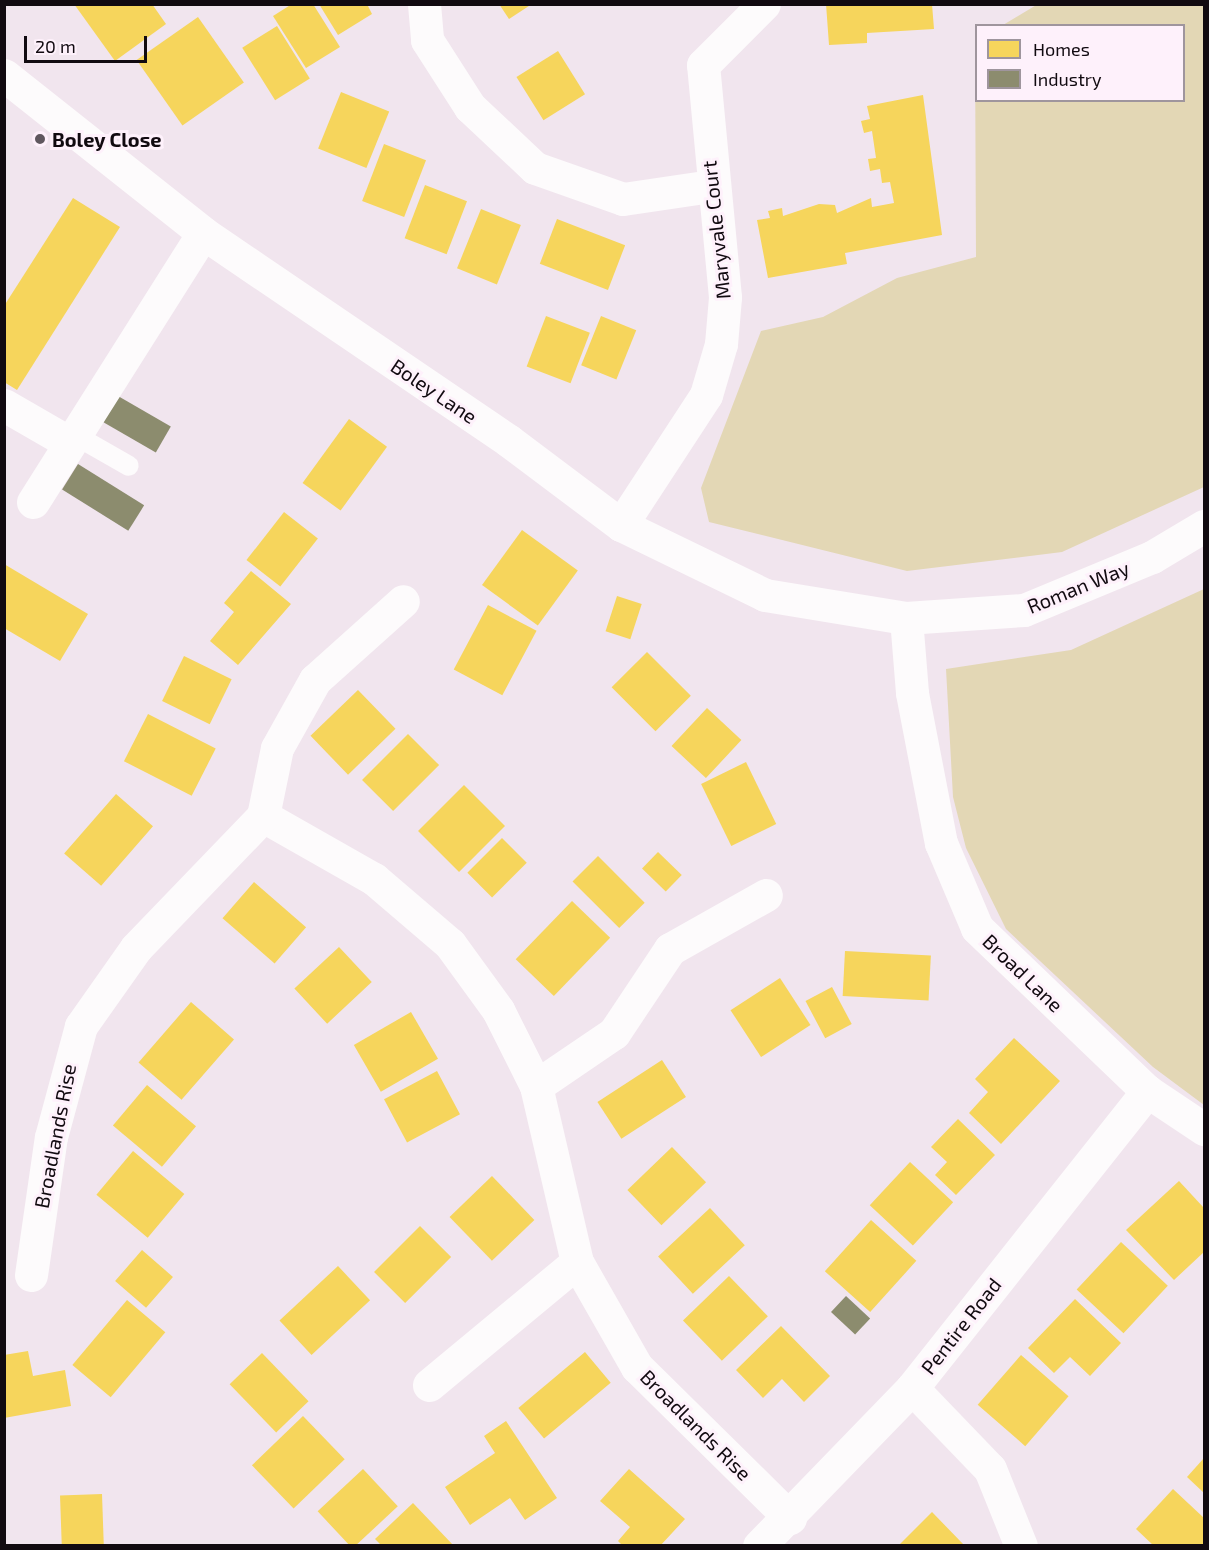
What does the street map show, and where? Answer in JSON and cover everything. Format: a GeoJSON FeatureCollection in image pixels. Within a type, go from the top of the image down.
{"type":"FeatureCollection","features":[{"type":"Feature","properties":{"kind":"street"},"geometry":{"type":"LineString","coordinates":[[424,4],[428,40],[470,107],[535,168],[623,199],[711,186]]}},
{"type":"Feature","properties":{"kind":"street","name":"Maryvale Court"},"geometry":{"type":"LineString","coordinates":[[621,525],[706,395],[721,344],[725,297],[711,186],[703,65],[764,4]]}},
{"type":"Feature","properties":{"kind":"street","name":"Boley Lane"},"geometry":{"type":"LineString","coordinates":[[4,75],[203,232],[509,441],[621,525],[765,595],[906,618]]}},
{"type":"Feature","properties":{"kind":"street"},"geometry":{"type":"LineString","coordinates":[[33,502],[71,438],[203,232]]}},
{"type":"Feature","properties":{"kind":"street"},"geometry":{"type":"LineString","coordinates":[[4,405],[71,438]]}},
{"type":"Feature","properties":{"kind":"street","name":"Roman Way"},"geometry":{"type":"LineString","coordinates":[[906,618],[1024,610],[1152,557],[1204,526]]}},
{"type":"Feature","properties":{"kind":"street"},"geometry":{"type":"LineString","coordinates":[[263,816],[277,747],[315,680],[403,601]]}},
{"type":"Feature","properties":{"kind":"street","name":"Broad Lane"},"geometry":{"type":"LineString","coordinates":[[906,618],[912,693],[941,843],[977,928],[1146,1091],[1204,1129]]}},
{"type":"Feature","properties":{"kind":"street","name":"Broadlands Rise"},"geometry":{"type":"LineString","coordinates":[[31,1275],[55,1116],[81,1026],[136,948],[263,816],[375,879],[450,944],[498,1010],[536,1086],[577,1262],[637,1367],[790,1518]]}},
{"type":"Feature","properties":{"kind":"street"},"geometry":{"type":"LineString","coordinates":[[536,1086],[614,1033],[670,949],[766,895]]}},
{"type":"Feature","properties":{"kind":"street","name":"Pentire Road"},"geometry":{"type":"LineString","coordinates":[[759,1545],[790,1518],[912,1388],[1146,1091]]}},
{"type":"Feature","properties":{"kind":"street"},"geometry":{"type":"LineString","coordinates":[[429,1385],[577,1262]]}},
{"type":"Feature","properties":{"kind":"street"},"geometry":{"type":"LineString","coordinates":[[912,1388],[990,1469],[1021,1545]]}},
{"type":"Feature","properties":{"kind":"lane"},"geometry":{"type":"LineString","coordinates":[[71,438],[129,466]]}},
{"type":"Feature","properties":{"kind":"shaded area"},"geometry":{"type":"Polygon","coordinates":[[[1038,4],[1204,5],[1204,487],[1062,552],[907,571],[709,522],[701,488],[761,331],[823,317],[897,278],[976,257],[975,102],[1185,102],[1185,24],[1005,24],[1038,4]]]}},
{"type":"Feature","properties":{"kind":"shaded area"},"geometry":{"type":"Polygon","coordinates":[[[1204,589],[1204,1105],[1153,1067],[1006,929],[966,848],[953,797],[946,669],[1071,650],[1204,589]]]}},
{"type":"Feature","properties":{"kind":"building: Homes"},"geometry":{"type":"Polygon","coordinates":[[[74,4],[152,4],[166,24],[115,61],[74,4]]]}},
{"type":"Feature","properties":{"kind":"building: Homes"},"geometry":{"type":"Polygon","coordinates":[[[292,4],[313,4],[340,47],[306,68],[273,16],[292,4]]]}},
{"type":"Feature","properties":{"kind":"building: Homes"},"geometry":{"type":"Polygon","coordinates":[[[319,4],[367,4],[372,14],[338,35],[319,4]]]}},
{"type":"Feature","properties":{"kind":"building: Homes"},"geometry":{"type":"Polygon","coordinates":[[[499,4],[532,4],[509,19],[499,4]]]}},
{"type":"Feature","properties":{"kind":"building: Homes"},"geometry":{"type":"Polygon","coordinates":[[[826,4],[932,4],[934,29],[867,33],[867,43],[829,45],[826,4]]]}},
{"type":"Feature","properties":{"kind":"building: Homes"},"geometry":{"type":"Polygon","coordinates":[[[198,17],[244,83],[182,126],[137,60],[198,17]]]}},
{"type":"Feature","properties":{"kind":"building: Homes"},"geometry":{"type":"Polygon","coordinates":[[[277,26],[310,79],[275,100],[242,48],[277,26]]]}},
{"type":"Feature","properties":{"kind":"building: Homes"},"geometry":{"type":"Polygon","coordinates":[[[558,51],[585,94],[543,120],[516,77],[558,51]]]}},
{"type":"Feature","properties":{"kind":"building: Homes"},"geometry":{"type":"Polygon","coordinates":[[[341,92],[389,111],[366,168],[318,149],[341,92]]]}},
{"type":"Feature","properties":{"kind":"building: Homes"},"geometry":{"type":"Polygon","coordinates":[[[923,95],[942,235],[845,253],[847,264],[768,278],[757,220],[770,218],[768,211],[782,208],[783,216],[819,204],[835,205],[837,213],[871,198],[872,207],[894,203],[890,182],[882,183],[880,169],[870,171],[868,159],[876,158],[872,131],[864,133],[861,121],[870,119],[867,106],[923,95]]]}},
{"type":"Feature","properties":{"kind":"building: Homes"},"geometry":{"type":"Polygon","coordinates":[[[384,144],[426,160],[404,217],[362,201],[384,144]]]}},
{"type":"Feature","properties":{"kind":"building: Homes"},"geometry":{"type":"Polygon","coordinates":[[[425,185],[467,201],[447,254],[405,238],[425,185]]]}},
{"type":"Feature","properties":{"kind":"building: Homes"},"geometry":{"type":"Polygon","coordinates":[[[73,198],[120,227],[17,390],[4,382],[4,306],[73,198]]]}},
{"type":"Feature","properties":{"kind":"building: Homes"},"geometry":{"type":"Polygon","coordinates":[[[481,209],[521,225],[497,284],[457,268],[481,209]]]}},
{"type":"Feature","properties":{"kind":"building: Homes"},"geometry":{"type":"Polygon","coordinates":[[[557,219],[625,245],[608,290],[540,264],[557,219]]]}},
{"type":"Feature","properties":{"kind":"building: Homes"},"geometry":{"type":"Polygon","coordinates":[[[546,316],[590,333],[571,383],[527,366],[546,316]]]}},
{"type":"Feature","properties":{"kind":"building: Homes"},"geometry":{"type":"Polygon","coordinates":[[[601,316],[636,330],[616,379],[581,365],[601,316]]]}},
{"type":"Feature","properties":{"kind":"building: Homes"},"geometry":{"type":"Polygon","coordinates":[[[349,419],[387,447],[341,511],[303,483],[349,419]]]}},
{"type":"Feature","properties":{"kind":"building: Homes"},"geometry":{"type":"Polygon","coordinates":[[[284,512],[318,538],[280,587],[246,560],[284,512]]]}},
{"type":"Feature","properties":{"kind":"building: Homes"},"geometry":{"type":"Polygon","coordinates":[[[522,530],[578,571],[538,626],[482,585],[522,530]]]}},
{"type":"Feature","properties":{"kind":"building: Homes"},"geometry":{"type":"Polygon","coordinates":[[[4,564],[88,614],[60,661],[4,628],[4,564]]]}},
{"type":"Feature","properties":{"kind":"building: Homes"},"geometry":{"type":"Polygon","coordinates":[[[251,571],[291,604],[238,665],[210,641],[234,612],[224,603],[251,571]]]}},
{"type":"Feature","properties":{"kind":"building: Homes"},"geometry":{"type":"Polygon","coordinates":[[[617,596],[642,604],[630,639],[606,631],[617,596]]]}},
{"type":"Feature","properties":{"kind":"building: Homes"},"geometry":{"type":"Polygon","coordinates":[[[488,605],[537,631],[502,695],[454,669],[488,605]]]}},
{"type":"Feature","properties":{"kind":"building: Homes"},"geometry":{"type":"Polygon","coordinates":[[[647,652],[691,696],[655,731],[612,687],[647,652]]]}},
{"type":"Feature","properties":{"kind":"building: Homes"},"geometry":{"type":"Polygon","coordinates":[[[184,656],[232,679],[210,724],[162,701],[184,656]]]}},
{"type":"Feature","properties":{"kind":"building: Homes"},"geometry":{"type":"Polygon","coordinates":[[[358,690],[396,729],[348,775],[311,736],[358,690]]]}},
{"type":"Feature","properties":{"kind":"building: Homes"},"geometry":{"type":"Polygon","coordinates":[[[707,708],[741,740],[706,778],[672,746],[707,708]]]}},
{"type":"Feature","properties":{"kind":"building: Homes"},"geometry":{"type":"Polygon","coordinates":[[[148,714],[216,749],[192,796],[124,761],[148,714]]]}},
{"type":"Feature","properties":{"kind":"building: Homes"},"geometry":{"type":"Polygon","coordinates":[[[408,734],[439,765],[393,811],[362,780],[408,734]]]}},
{"type":"Feature","properties":{"kind":"building: Homes"},"geometry":{"type":"Polygon","coordinates":[[[746,762],[776,824],[731,846],[701,784],[746,762]]]}},
{"type":"Feature","properties":{"kind":"building: Homes"},"geometry":{"type":"Polygon","coordinates":[[[464,785],[505,826],[459,872],[418,831],[464,785]]]}},
{"type":"Feature","properties":{"kind":"building: Homes"},"geometry":{"type":"Polygon","coordinates":[[[116,794],[153,826],[101,886],[64,854],[116,794]]]}},
{"type":"Feature","properties":{"kind":"building: Homes"},"geometry":{"type":"Polygon","coordinates":[[[502,838],[527,863],[492,897],[467,873],[502,838]]]}},
{"type":"Feature","properties":{"kind":"building: Homes"},"geometry":{"type":"Polygon","coordinates":[[[658,852],[682,875],[666,891],[642,869],[658,852]]]}},
{"type":"Feature","properties":{"kind":"building: Homes"},"geometry":{"type":"Polygon","coordinates":[[[598,856],[645,903],[619,928],[573,881],[598,856]]]}},
{"type":"Feature","properties":{"kind":"building: Homes"},"geometry":{"type":"Polygon","coordinates":[[[254,882],[306,927],[275,963],[223,918],[254,882]]]}},
{"type":"Feature","properties":{"kind":"building: Homes"},"geometry":{"type":"Polygon","coordinates":[[[572,901],[610,938],[554,996],[516,959],[572,901]]]}},
{"type":"Feature","properties":{"kind":"building: Homes"},"geometry":{"type":"Polygon","coordinates":[[[339,947],[372,982],[327,1024],[294,989],[339,947]]]}},
{"type":"Feature","properties":{"kind":"building: Homes"},"geometry":{"type":"Polygon","coordinates":[[[845,951],[931,956],[929,1000],[843,996],[845,951]]]}},
{"type":"Feature","properties":{"kind":"building: Homes"},"geometry":{"type":"Polygon","coordinates":[[[780,978],[810,1025],[761,1057],[731,1010],[780,978]]]}},
{"type":"Feature","properties":{"kind":"building: Homes"},"geometry":{"type":"Polygon","coordinates":[[[832,987],[852,1024],[825,1038],[806,1001],[832,987]]]}},
{"type":"Feature","properties":{"kind":"building: Homes"},"geometry":{"type":"Polygon","coordinates":[[[191,1002],[234,1039],[182,1100],[139,1062],[191,1002]]]}},
{"type":"Feature","properties":{"kind":"building: Homes"},"geometry":{"type":"Polygon","coordinates":[[[411,1012],[438,1059],[381,1092],[354,1045],[411,1012]]]}},
{"type":"Feature","properties":{"kind":"building: Homes"},"geometry":{"type":"Polygon","coordinates":[[[1014,1038],[1060,1081],[1001,1144],[969,1113],[988,1092],[975,1079],[1014,1038]]]}},
{"type":"Feature","properties":{"kind":"building: Homes"},"geometry":{"type":"Polygon","coordinates":[[[662,1060],[686,1097],[621,1139],[597,1102],[662,1060]]]}},
{"type":"Feature","properties":{"kind":"building: Homes"},"geometry":{"type":"Polygon","coordinates":[[[437,1071],[460,1114],[407,1142],[384,1099],[437,1071]]]}},
{"type":"Feature","properties":{"kind":"building: Homes"},"geometry":{"type":"Polygon","coordinates":[[[147,1085],[196,1126],[162,1167],[113,1126],[147,1085]]]}},
{"type":"Feature","properties":{"kind":"building: Homes"},"geometry":{"type":"Polygon","coordinates":[[[958,1119],[995,1155],[956,1195],[935,1175],[947,1162],[931,1147],[958,1119]]]}},
{"type":"Feature","properties":{"kind":"building: Homes"},"geometry":{"type":"Polygon","coordinates":[[[672,1147],[706,1182],[661,1225],[627,1190],[672,1147]]]}},
{"type":"Feature","properties":{"kind":"building: Homes"},"geometry":{"type":"Polygon","coordinates":[[[133,1151],[184,1194],[148,1238],[96,1195],[133,1151]]]}},
{"type":"Feature","properties":{"kind":"building: Homes"},"geometry":{"type":"Polygon","coordinates":[[[910,1162],[953,1202],[913,1245],[870,1205],[910,1162]]]}},
{"type":"Feature","properties":{"kind":"building: Homes"},"geometry":{"type":"Polygon","coordinates":[[[492,1176],[534,1220],[492,1261],[450,1217],[492,1176]]]}},
{"type":"Feature","properties":{"kind":"building: Homes"},"geometry":{"type":"Polygon","coordinates":[[[1179,1181],[1204,1208],[1204,1252],[1174,1280],[1126,1230],[1179,1181]]]}},
{"type":"Feature","properties":{"kind":"building: Homes"},"geometry":{"type":"Polygon","coordinates":[[[710,1208],[745,1245],[693,1294],[658,1256],[710,1208]]]}},
{"type":"Feature","properties":{"kind":"building: Homes"},"geometry":{"type":"Polygon","coordinates":[[[871,1220],[916,1261],[870,1312],[825,1271],[871,1220]]]}},
{"type":"Feature","properties":{"kind":"building: Homes"},"geometry":{"type":"Polygon","coordinates":[[[420,1226],[451,1257],[405,1303],[374,1272],[420,1226]]]}},
{"type":"Feature","properties":{"kind":"building: Homes"},"geometry":{"type":"Polygon","coordinates":[[[1121,1242],[1168,1286],[1123,1333],[1077,1290],[1121,1242]]]}},
{"type":"Feature","properties":{"kind":"building: Homes"},"geometry":{"type":"Polygon","coordinates":[[[142,1250],[173,1277],[146,1308],[115,1281],[142,1250]]]}},
{"type":"Feature","properties":{"kind":"building: Homes"},"geometry":{"type":"Polygon","coordinates":[[[338,1266],[370,1300],[312,1355],[279,1321],[338,1266]]]}},
{"type":"Feature","properties":{"kind":"building: Homes"},"geometry":{"type":"Polygon","coordinates":[[[729,1276],[768,1316],[722,1361],[683,1320],[729,1276]]]}},
{"type":"Feature","properties":{"kind":"building: Homes"},"geometry":{"type":"Polygon","coordinates":[[[1075,1299],[1121,1343],[1090,1376],[1070,1357],[1054,1373],[1028,1348],[1075,1299]]]}},
{"type":"Feature","properties":{"kind":"building: Homes"},"geometry":{"type":"Polygon","coordinates":[[[127,1300],[165,1332],[111,1397],[72,1365],[127,1300]]]}},
{"type":"Feature","properties":{"kind":"building: Homes"},"geometry":{"type":"Polygon","coordinates":[[[781,1326],[830,1376],[804,1402],[782,1379],[763,1398],[736,1370],[781,1326]]]}},
{"type":"Feature","properties":{"kind":"building: Homes"},"geometry":{"type":"Polygon","coordinates":[[[28,1351],[33,1376],[65,1370],[71,1406],[4,1418],[4,1355],[28,1351]]]}},
{"type":"Feature","properties":{"kind":"building: Homes"},"geometry":{"type":"Polygon","coordinates":[[[585,1352],[611,1383],[544,1439],[518,1408],[585,1352]]]}},
{"type":"Feature","properties":{"kind":"building: Homes"},"geometry":{"type":"Polygon","coordinates":[[[262,1353],[309,1401],[276,1432],[230,1384],[262,1353]]]}},
{"type":"Feature","properties":{"kind":"building: Homes"},"geometry":{"type":"Polygon","coordinates":[[[1021,1355],[1069,1396],[1025,1446],[978,1405],[1021,1355]]]}},
{"type":"Feature","properties":{"kind":"building: Homes"},"geometry":{"type":"Polygon","coordinates":[[[303,1416],[345,1459],[294,1508],[252,1465],[303,1416]]]}},
{"type":"Feature","properties":{"kind":"building: Homes"},"geometry":{"type":"Polygon","coordinates":[[[506,1421],[557,1498],[525,1520],[510,1498],[470,1525],[445,1487],[495,1453],[484,1436],[506,1421]]]}},
{"type":"Feature","properties":{"kind":"building: Homes"},"geometry":{"type":"Polygon","coordinates":[[[1204,1458],[1204,1493],[1187,1477],[1204,1458]]]}},
{"type":"Feature","properties":{"kind":"building: Homes"},"geometry":{"type":"Polygon","coordinates":[[[363,1469],[398,1506],[355,1546],[350,1546],[318,1511],[363,1469]]]}},
{"type":"Feature","properties":{"kind":"building: Homes"},"geometry":{"type":"Polygon","coordinates":[[[629,1469],[685,1519],[660,1546],[623,1546],[618,1541],[630,1527],[600,1501],[629,1469]]]}},
{"type":"Feature","properties":{"kind":"building: Homes"},"geometry":{"type":"Polygon","coordinates":[[[1173,1489],[1204,1518],[1204,1546],[1154,1546],[1136,1529],[1173,1489]]]}},
{"type":"Feature","properties":{"kind":"building: Homes"},"geometry":{"type":"Polygon","coordinates":[[[102,1494],[104,1546],[62,1546],[60,1495],[102,1494]]]}},
{"type":"Feature","properties":{"kind":"building: Homes"},"geometry":{"type":"Polygon","coordinates":[[[413,1503],[454,1546],[382,1546],[375,1539],[413,1503]]]}},
{"type":"Feature","properties":{"kind":"building: Homes"},"geometry":{"type":"Polygon","coordinates":[[[932,1512],[965,1546],[898,1546],[932,1512]]]}},
{"type":"Feature","properties":{"kind":"building: Industry"},"geometry":{"type":"Polygon","coordinates":[[[118,396],[171,426],[156,452],[103,422],[118,396]]]}},
{"type":"Feature","properties":{"kind":"building: Industry"},"geometry":{"type":"Polygon","coordinates":[[[78,464],[144,505],[128,531],[62,489],[78,464]]]}},
{"type":"Feature","properties":{"kind":"building: Industry"},"geometry":{"type":"Polygon","coordinates":[[[846,1296],[870,1319],[855,1335],[831,1312],[846,1296]]]}},
{"type":"Feature","properties":{"kind":"place","name":"Boley Close"},"geometry":{"type":"Point","coordinates":[40,139]}}]}
